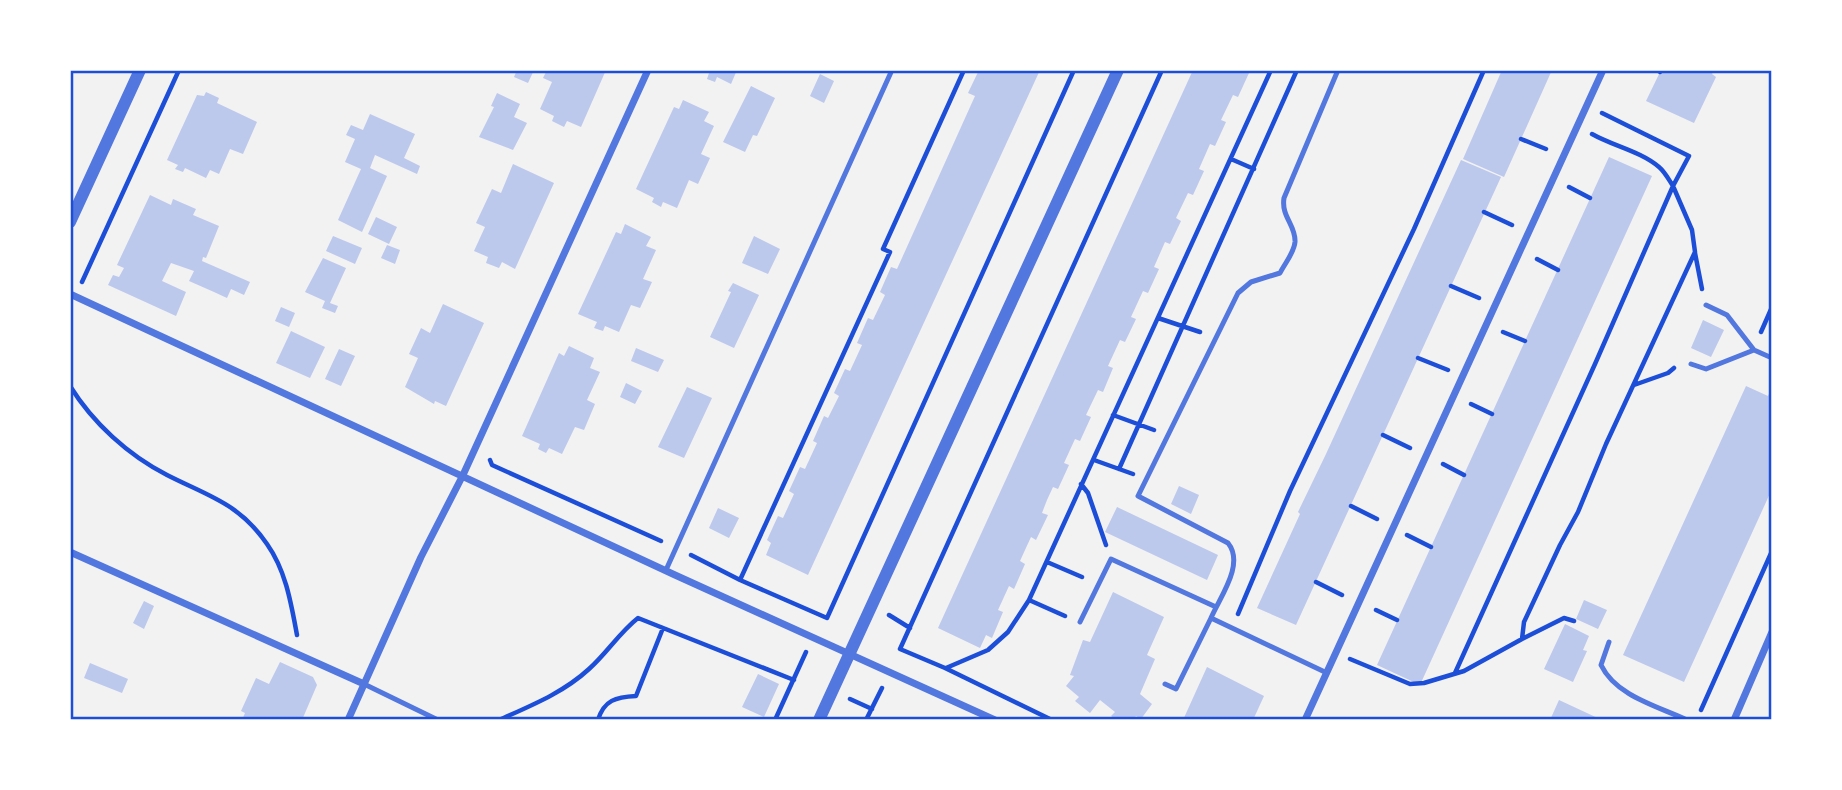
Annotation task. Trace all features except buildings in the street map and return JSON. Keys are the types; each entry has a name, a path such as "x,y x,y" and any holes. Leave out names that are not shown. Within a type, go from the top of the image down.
{"street":[{"path":"70,222 140,70"},
{"path":"348,720 648,70"},
{"path":"819,720 1118,70"},
{"path":"1306,720 1602,70"},
{"path":"72,295 995,720"},
{"path":"70,552 364,684"},
{"path":"1734,720 1772,632"}],"lane":[{"path":"666,570 892,70"},
{"path":"1165,684 1176,689 1232,572 1235,556 1228,543 1138,496 1244,286 1280,273 1293,249 1295,237 1282,207 1284,198 1338,70"},
{"path":"1706,305 1727,315 1754,351 1772,358"},
{"path":"1691,364 1706,369 1754,351"},
{"path":"1080,622 1111,559 1216,607"},
{"path":"1211,618 1327,673"},
{"path":"1609,642 1601,665 1607,678 1618,688 1687,720"},
{"path":"364,684 438,720"}],"path":[{"path":"72,295 83,280 179,70"},
{"path":"740,580 890,253 883,249 964,70"},
{"path":"775,720 807,650 817,639 827,618 1074,70"},
{"path":"1052,720 900,649 1162,70"},
{"path":"945,668 988,650 1008,632 1029,600 1272,70"},
{"path":"1119,469 1297,70"},
{"path":"1231,628 1290,491 1414,229 1484,70"},
{"path":"1455,673 1673,186 1689,156 1598,111"},
{"path":"1589,132 1660,167 1673,186 1692,230 1706,305"},
{"path":"1521,138 1548,150"},
{"path":"1231,159 1254,169"},
{"path":"1565,185 1590,198"},
{"path":"1485,212 1514,226"},
{"path":"1522,639 1524,622 1594,478 1633,385 1695,252"},
{"path":"1532,257 1558,270"},
{"path":"83,280 93,286"},
{"path":"1451,286 1481,299"},
{"path":"1759,337 1772,307"},
{"path":"1158,318 1216,337"},
{"path":"1499,330 1525,341"},
{"path":"1418,358 1449,370"},
{"path":"1633,385 1668,373 1682,361 1691,364"},
{"path":"70,386 116,441 167,475 229,505 267,543 281,568 289,594 298,644 294,652"},
{"path":"1466,402 1492,414"},
{"path":"1112,415 1168,435"},
{"path":"1383,435 1414,449"},
{"path":"495,449 490,461 492,465 827,618"},
{"path":"1094,460 1147,478"},
{"path":"1439,463 1464,475"},
{"path":"1081,484 1111,559"},
{"path":"1351,506 1381,522"},
{"path":"1406,535 1432,547"},
{"path":"1696,719 1772,551"},
{"path":"1047,562 1099,585"},
{"path":"1316,582 1346,597"},
{"path":"839,590 849,595"},
{"path":"1029,600 1080,622"},
{"path":"1373,608 1397,620"},
{"path":"884,612 909,628"},
{"path":"499,720 573,683 638,618 794,680"},
{"path":"1336,653 1410,684 1424,683 1464,671 1564,618 1574,621"},
{"path":"598,720 603,707 612,699 636,696 663,628"},
{"path":"866,720 884,683"},
{"path":"845,708 850,699 872,709"}]}
